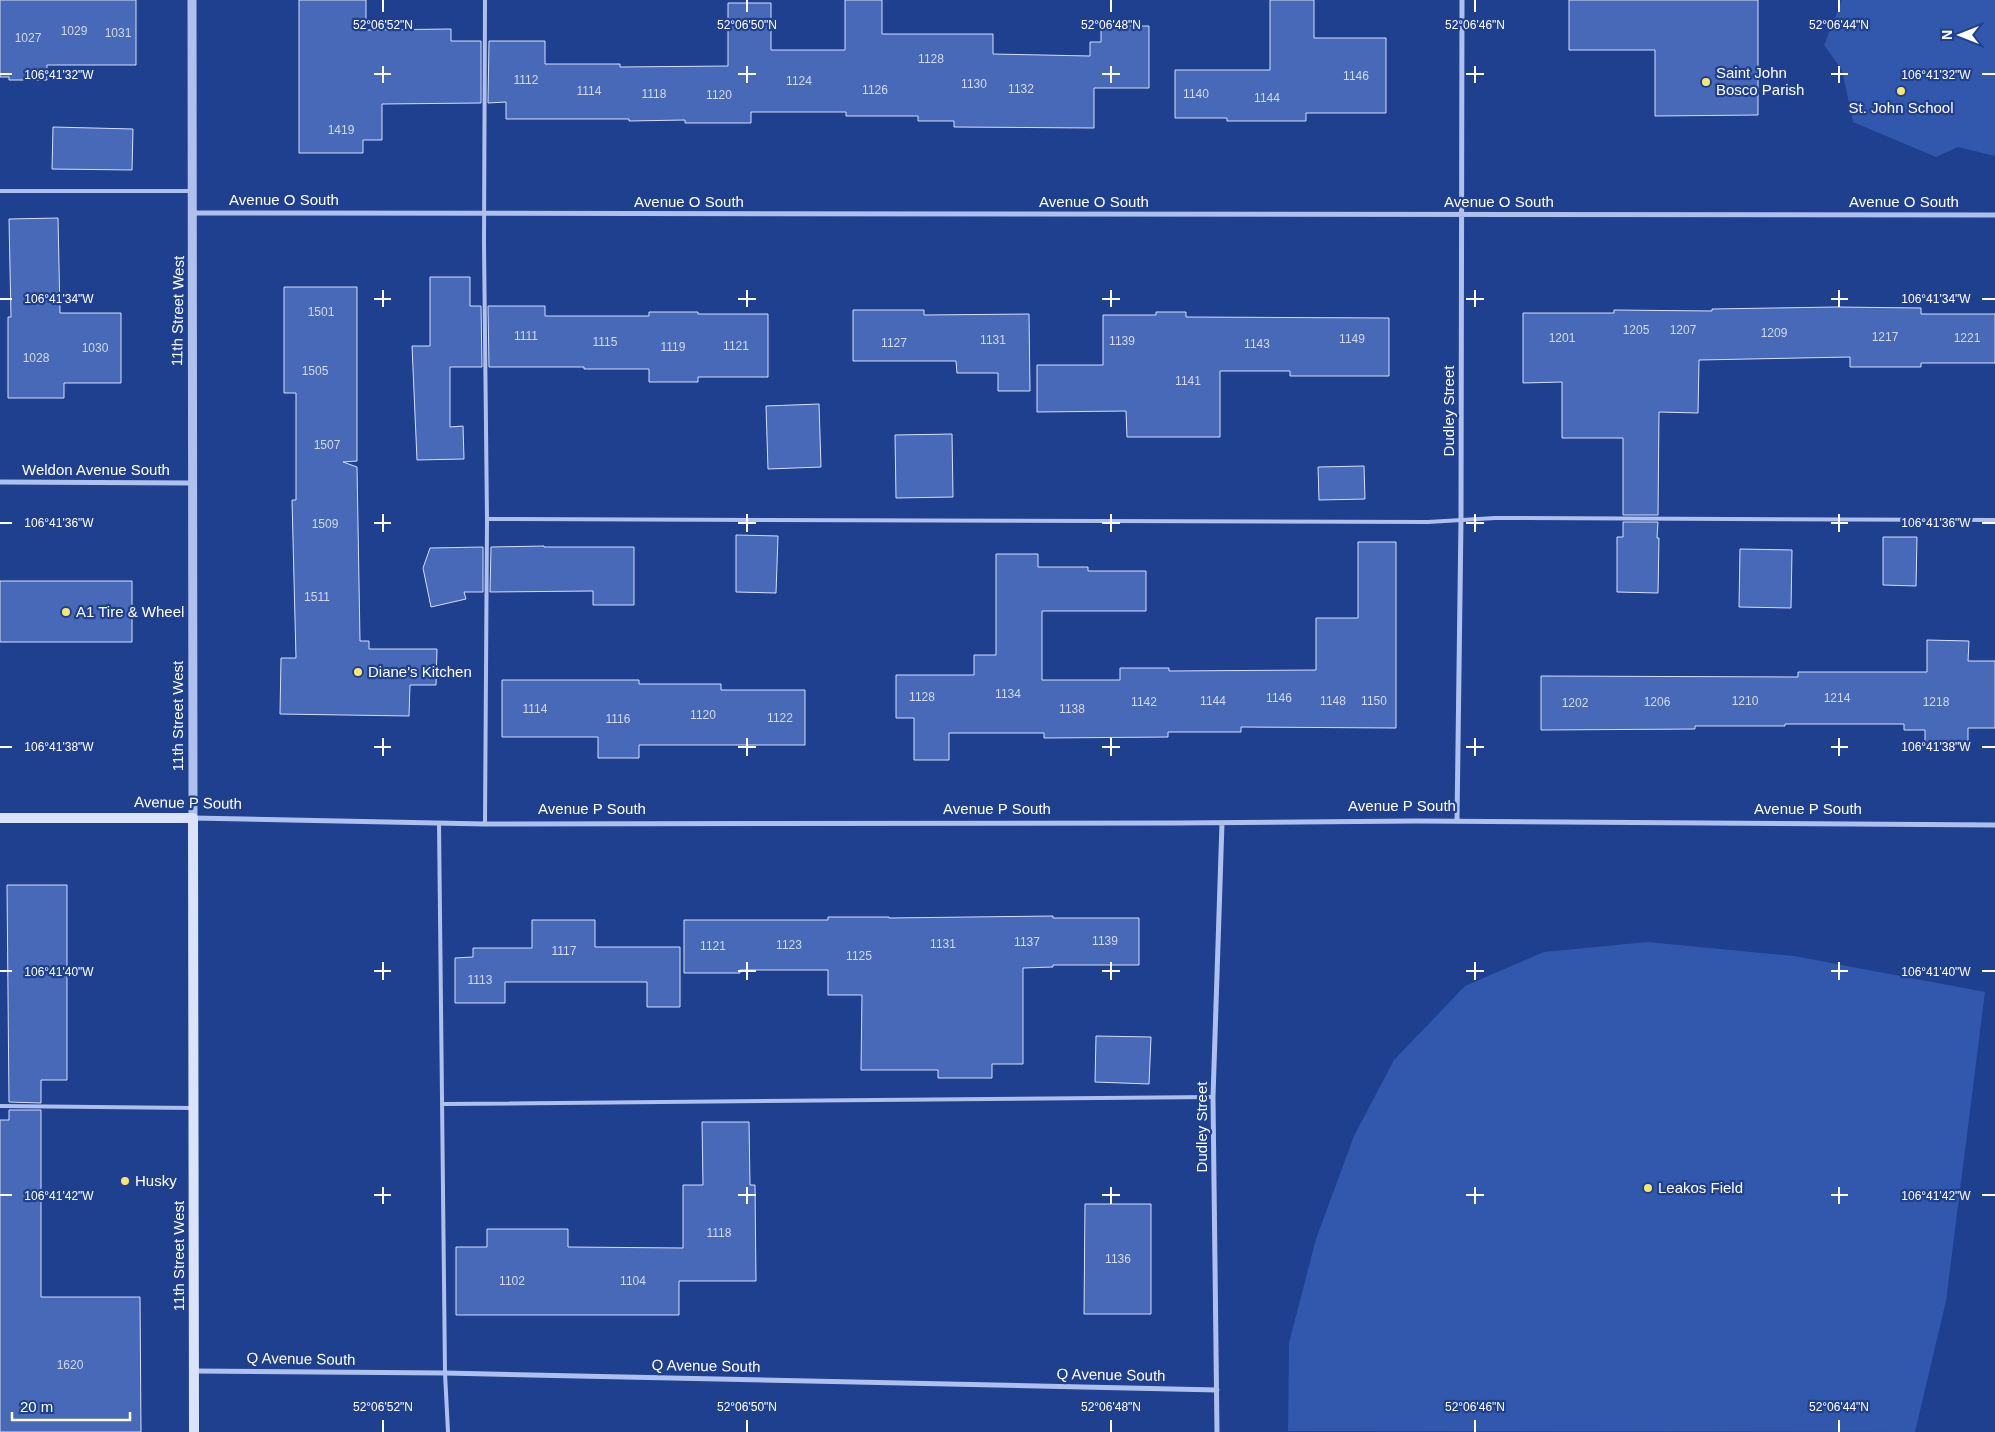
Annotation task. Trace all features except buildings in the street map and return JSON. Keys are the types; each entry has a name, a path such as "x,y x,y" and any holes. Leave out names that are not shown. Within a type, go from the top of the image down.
{"main road":[{"name":"Avenue P South","path":"0,818 193,818"},
{"name":"11th Street West","path":"193,818 195,1108 194,1432"}],"street":[{"name":"11th Street West","path":"192,0 194,191 192,483 193,818"},
{"name":"Dudley Street","path":"1457,821 1461,520 1462,0"},
{"name":"Avenue O South","path":"193,213 1995,215"},
{"name":"Weldon Avenue South","path":"0,482 192,483"},
{"name":"Avenue P South","path":"193,818 485,824 1457,821 1995,825"},
{"name":"Dudley Street","path":"1217,1432 1214,1097 1222,823"},
{"name":"Q Avenue South","path":"194,1371 445,1373 1217,1390"}],"lane":[{"path":"485,0 484,214 487,519 485,824"},
{"path":"0,191 194,191"},
{"path":"487,519 1408,522 1495,518 1995,520"},
{"path":"439,823 445,1373 448,1432"},
{"path":"443,1104 1214,1097"},
{"path":"0,1106 195,1108"}],"shaded area":[{"name":"St. John School","path":"1842,0 1995,0 1995,156 1958,147 1936,157 1853,122 1842,70 1824,45"},
{"name":"Leakos Field","path":"1647,942 1794,956 1985,992 1946,1301 1915,1432 1288,1431 1289,1343 1316,1239 1354,1136 1394,1060 1465,986 1544,952"}],"place":[{"name":"Saint John Bosco Parish","path":"1706,82"},
{"name":"St. John School","path":"1901,91"},
{"name":"A1 Tire & Wheel","path":"66,612"},
{"name":"Diane's Kitchen","path":"358,672"},
{"name":"Husky","path":"125,1181"},
{"name":"Leakos Field","path":"1648,1188"}]}
